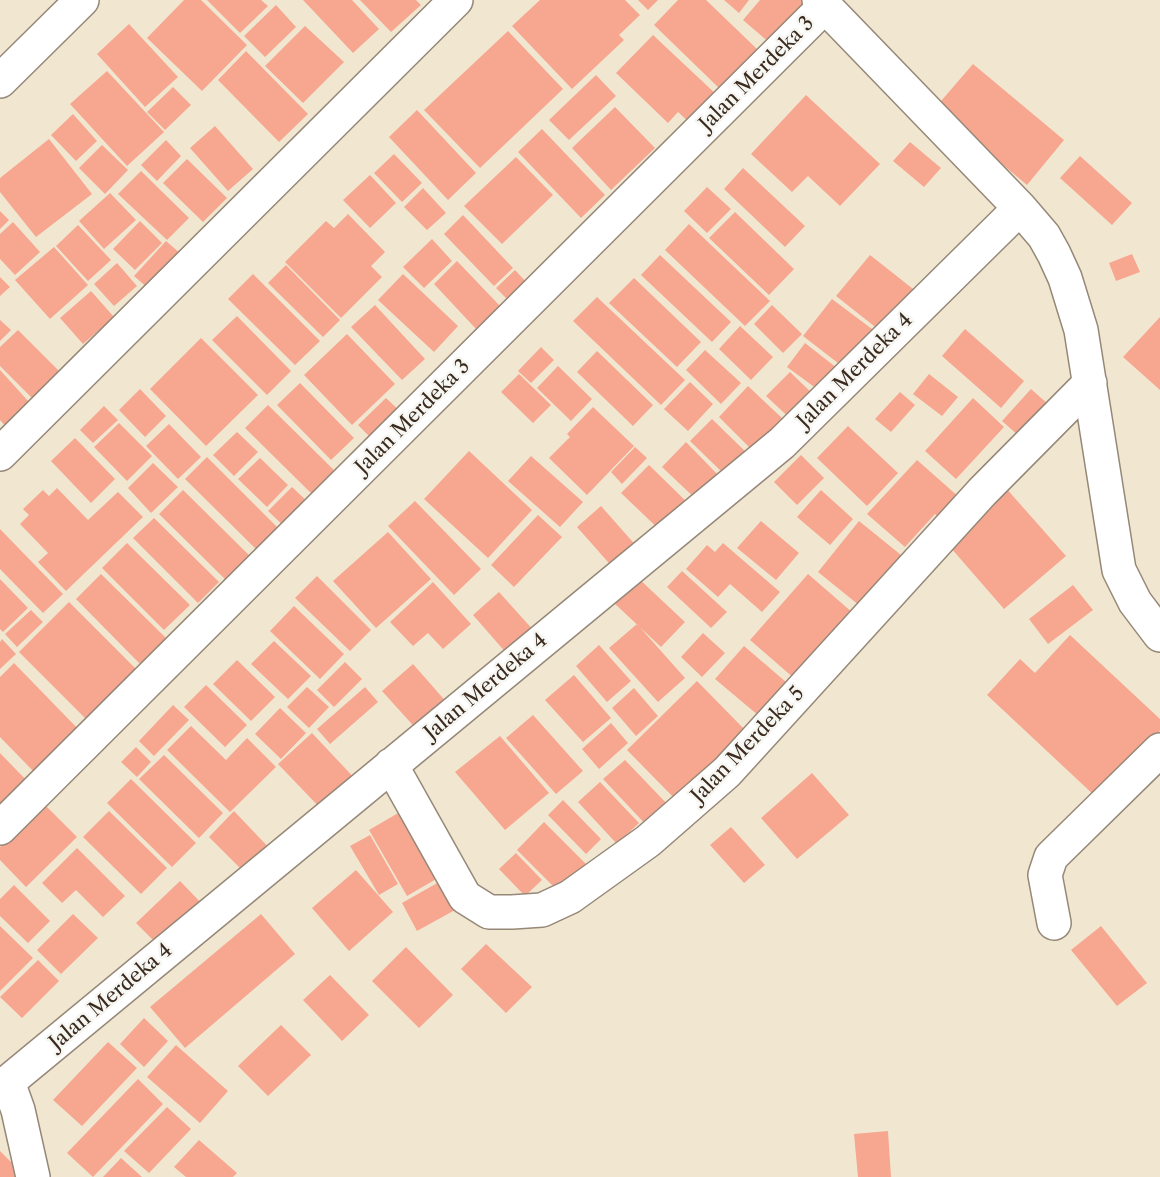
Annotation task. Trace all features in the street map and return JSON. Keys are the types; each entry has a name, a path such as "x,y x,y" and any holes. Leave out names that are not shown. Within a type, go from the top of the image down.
{"street":[{"path":"0,454 456,0"},
{"path":"0,81 74,2"},
{"path":"822,3 1020,208 1044,236 1065,278 1081,330 1119,570 1134,602 1160,635"},
{"name":"Jalan Merdeka 3","path":"0,828 822,3"},
{"name":"Jalan Merdeka 4","path":"35,1176 18,1110 4,1077 391,765 782,442 1020,208"},
{"name":"Jalan Merdeka 5","path":"391,765 465,897 489,912 542,910 570,897 648,841 727,772 982,492 1090,383"},
{"path":"1054,923 1045,875 1051,856 1160,750"}],"building":[{"path":"184,0 201,0 247,45 202,91 147,38"},
{"path":"207,0 261,0 268,6 240,33"},
{"path":"303,0 352,0 379,29 353,53"},
{"path":"360,0 416,0 421,5 391,32"},
{"path":"540,0 625,0 640,15 619,35 624,40 572,89 512,26"},
{"path":"638,0 658,0 648,10"},
{"path":"678,0 706,0 757,49 719,88 654,25"},
{"path":"724,0 749,0 739,13"},
{"path":"760,0 808,0 771,44 743,20"},
{"path":"276,5 296,27 265,57 244,36"},
{"path":"129,24 178,77 145,107 97,54"},
{"path":"305,26 344,62 303,103 265,66"},
{"path":"508,31 563,89 480,168 424,110"},
{"path":"653,35 718,96 691,124 678,112 668,123 616,73"},
{"path":"246,51 308,114 279,142 218,80"},
{"path":"973,64 1064,140 1027,185 935,108"},
{"path":"107,71 164,132 127,166 70,104"},
{"path":"596,75 616,96 569,140 549,120"},
{"path":"173,87 191,105 165,130 147,112"},
{"path":"806,95 880,164 840,206 808,176 792,192 751,154"},
{"path":"615,107 655,148 611,190 572,148"},
{"path":"417,110 476,173 448,200 389,137"},
{"path":"73,114 97,141 76,161 51,135"},
{"path":"215,126 253,169 228,191 190,148"},
{"path":"542,129 605,195 581,218 518,152"},
{"path":"49,139 92,194 36,237 0,192 0,178"},
{"path":"166,140 181,156 157,181 141,165"},
{"path":"910,142 941,168 924,187 893,161"},
{"path":"102,145 128,170 105,194 79,168"},
{"path":"394,154 422,183 402,202 374,173"},
{"path":"1080,156 1132,203 1112,225 1060,178"},
{"path":"516,157 553,195 502,244 464,206"},
{"path":"187,159 227,198 203,222 163,183"},
{"path":"743,168 805,226 785,247 724,189"},
{"path":"141,171 189,218 167,240 118,194"},
{"path":"370,175 396,203 370,228 343,200"},
{"path":"707,187 731,209 707,233 684,211"},
{"path":"423,188 446,213 427,230 404,207"},
{"path":"110,193 136,220 104,249 79,221"},
{"path":"0,211 9,220 0,229"},
{"path":"735,212 794,269 769,295 709,238"},
{"path":"348,214 385,252 371,266 382,277 341,318 285,262 326,221 334,228"},
{"path":"463,215 513,268 494,286 444,234"},
{"path":"140,221 162,243 135,270 113,249"},
{"path":"13,222 40,252 15,275 0,259 0,234"},
{"path":"689,224 770,301 745,326 665,250"},
{"path":"78,225 111,260 88,281 56,246"},
{"path":"432,239 452,261 424,288 403,267"},
{"path":"166,241 189,261 157,296 134,276"},
{"path":"54,247 88,285 50,319 15,280"},
{"path":"1132,254 1140,272 1116,281 1109,263"},
{"path":"660,255 731,322 712,342 641,275"},
{"path":"870,255 922,296 888,337 836,296"},
{"path":"457,261 501,307 477,330 434,284"},
{"path":"117,263 137,286 114,306 94,284"},
{"path":"286,265 340,320 323,337 268,283"},
{"path":"515,270 528,284 510,302 496,288"},
{"path":"253,274 320,341 295,365 228,299"},
{"path":"403,274 458,326 434,352 378,300"},
{"path":"0,277 10,287 0,296"},
{"path":"634,278 701,342 677,367 609,303"},
{"path":"91,291 114,317 83,344 60,318"},
{"path":"597,297 685,380 661,405 573,321"},
{"path":"832,299 876,332 847,370 803,336"},
{"path":"375,305 425,359 402,380 351,327"},
{"path":"772,305 802,334 783,353 754,324"},
{"path":"237,316 291,371 267,395 212,340"},
{"path":"1160,317 1160,390 1123,357"},
{"path":"0,320 11,330 0,341"},
{"path":"740,326 773,357 751,380 719,349"},
{"path":"965,329 1024,381 1001,408 942,356"},
{"path":"18,330 70,382 43,409 0,366 0,347"},
{"path":"347,334 395,384 352,425 304,375"},
{"path":"201,338 258,395 206,446 150,389"},
{"path":"805,343 842,372 824,394 787,367"},
{"path":"541,347 554,360 531,383 518,371"},
{"path":"705,350 741,383 721,404 686,370"},
{"path":"597,351 653,405 633,426 577,372"},
{"path":"558,366 592,399 571,421 537,388"},
{"path":"0,370 39,413 13,435 0,420"},
{"path":"790,372 818,399 795,423 766,396"},
{"path":"519,374 551,405 533,423 501,392"},
{"path":"929,374 958,397 942,416 913,394"},
{"path":"690,382 713,404 688,431 664,409"},
{"path":"300,383 354,438 331,460 277,405"},
{"path":"748,386 783,419 752,450 719,417"},
{"path":"140,389 166,416 145,437 119,410"},
{"path":"1031,389 1057,412 1028,444 1002,421"},
{"path":"900,392 915,405 891,432 875,419"},
{"path":"386,398 404,415 375,442 358,425"},
{"path":"973,398 1004,427 956,479 925,451"},
{"path":"268,405 342,478 319,501 245,428"},
{"path":"104,406 118,420 93,443 80,430"},
{"path":"593,407 634,446 587,495 549,458 570,437 567,434"},
{"path":"712,419 748,454 726,476 690,441"},
{"path":"119,423 152,456 127,481 94,447"},
{"path":"169,424 201,457 178,479 146,446"},
{"path":"848,426 898,473 867,506 817,458"},
{"path":"237,432 258,452 234,476 213,455"},
{"path":"75,438 115,479 91,503 51,461"},
{"path":"686,442 722,479 699,502 662,467"},
{"path":"635,447 647,458 622,484 611,472"},
{"path":"469,451 532,510 488,558 424,499"},
{"path":"801,455 824,478 797,505 774,482"},
{"path":"531,456 583,502 560,527 508,481"},
{"path":"207,457 281,531 259,552 185,479"},
{"path":"260,458 288,485 267,507 238,479"},
{"path":"917,460 968,505 948,526 935,514 905,547 867,514"},
{"path":"153,463 178,487 151,513 128,488"},
{"path":"649,465 693,508 666,536 621,493"},
{"path":"292,487 313,507 289,531 268,511"},
{"path":"1005,487 1066,556 1004,609 944,540"},
{"path":"57,488 88,520 118,492 143,517 66,591 38,562 48,553 20,524 29,515 23,509 43,490 49,496"},
{"path":"183,490 253,559 229,583 159,514"},
{"path":"821,490 853,519 830,545 797,517"},
{"path":"415,501 481,569 454,595 388,526"},
{"path":"601,506 639,549 615,570 577,527"},
{"path":"538,515 562,537 514,587 491,565"},
{"path":"154,518 219,582 198,603 133,538"},
{"path":"761,521 799,553 776,580 737,548"},
{"path":"859,521 906,559 865,610 818,572"},
{"path":"0,529 63,594 43,613 0,569"},
{"path":"388,532 431,579 376,628 333,581"},
{"path":"127,543 190,605 164,630 102,568"},
{"path":"723,543 780,592 762,612 730,584 718,597 686,569 707,545 715,552"},
{"path":"682,571 727,612 711,628 667,587"},
{"path":"101,574 168,640 142,666 76,599"},
{"path":"808,574 853,613 795,679 750,640"},
{"path":"317,576 371,630 350,651 295,598"},
{"path":"637,577 685,622 661,647 613,602"},
{"path":"0,579 28,608 3,632 0,629"},
{"path":"433,582 471,624 443,649 428,633 413,646 390,622"},
{"path":"1073,585 1093,610 1048,644 1029,619"},
{"path":"499,592 535,632 508,655 473,615"},
{"path":"69,602 143,676 93,726 19,652"},
{"path":"294,606 344,654 320,679 270,631"},
{"path":"31,610 43,622 17,647 5,634"},
{"path":"637,624 685,678 658,702 609,648"},
{"path":"703,633 725,653 702,677 681,657"},
{"path":"1070,635 1160,719 1160,731 1096,797 987,695 1020,659 1035,673"},
{"path":"2,639 16,654 0,669 0,642"},
{"path":"274,641 311,676 288,699 251,664"},
{"path":"599,645 631,681 607,702 576,666"},
{"path":"744,646 793,688 765,721 715,679"},
{"path":"237,660 275,697 251,721 213,684"},
{"path":"345,662 362,679 334,707 317,690"},
{"path":"14,663 82,733 37,775 0,737 0,677"},
{"path":"413,664 449,705 419,732 382,691"},
{"path":"574,675 611,718 583,742 545,700"},
{"path":"697,681 748,733 677,801 627,750"},
{"path":"206,685 247,725 225,747 184,707"},
{"path":"307,687 329,707 309,728 287,707"},
{"path":"365,687 378,702 330,744 317,729"},
{"path":"634,688 658,716 636,736 612,708"},
{"path":"173,705 189,720 154,756 139,741"},
{"path":"280,708 306,733 281,759 255,734"},
{"path":"533,715 583,771 556,794 506,738"},
{"path":"611,723 628,743 599,769 582,749"},
{"path":"191,726 226,760 247,738 276,767 230,812 167,750"},
{"path":"312,733 359,783 326,814 278,764"},
{"path":"500,736 549,793 505,830 455,772"},
{"path":"136,747 151,762 137,777 121,762"},
{"path":"0,753 29,783 0,811"},
{"path":"164,755 223,813 199,838 139,779"},
{"path":"625,760 671,808 649,828 603,779"},
{"path":"812,773 849,815 797,859 761,818"},
{"path":"131,779 196,843 172,867 107,803"},
{"path":"600,782 639,823 617,844 578,802"},
{"path":"563,800 601,839 586,854 548,815"},
{"path":"44,804 77,837 26,887 0,860 0,847"},
{"path":"412,805 450,871 407,896 369,830"},
{"path":"109,811 167,868 141,894 83,837"},
{"path":"234,811 273,852 248,876 209,837"},
{"path":"544,822 588,866 560,893 517,850"},
{"path":"731,827 765,865 744,883 710,845"},
{"path":"370,835 398,884 379,895 350,846"},
{"path":"77,848 125,896 103,917 76,890 62,903 42,883"},
{"path":"516,853 542,880 525,896 499,869"},
{"path":"356,870 393,912 349,951 312,908"},
{"path":"180,881 206,908 163,950 136,923"},
{"path":"439,882 455,910 417,931 402,903"},
{"path":"14,885 50,921 28,943 0,916 0,899"},
{"path":"73,914 98,938 61,974 37,950"},
{"path":"261,914 295,954 185,1048 150,1007"},
{"path":"0,926 33,958 0,991"},
{"path":"1101,926 1147,983 1117,1006 1071,950"},
{"path":"486,944 532,987 506,1013 461,969"},
{"path":"406,947 453,995 419,1028 372,981"},
{"path":"38,960 59,981 22,1018 0,997"},
{"path":"330,975 369,1015 342,1041 303,1000"},
{"path":"144,1018 168,1041 144,1067 120,1044"},
{"path":"281,1025 311,1055 268,1096 238,1066"},
{"path":"108,1042 137,1068 82,1126 53,1100"},
{"path":"176,1045 228,1091 200,1123 147,1077"},
{"path":"138,1079 163,1104 93,1177 67,1153"},
{"path":"167,1107 191,1129 149,1173 124,1151"},
{"path":"888,1131 891,1177 858,1177 854,1134"},
{"path":"199,1140 237,1173 233,1177 186,1177 174,1167"},
{"path":"0,1151 23,1174 20,1177 0,1177"},
{"path":"121,1158 142,1177 103,1177"}]}
